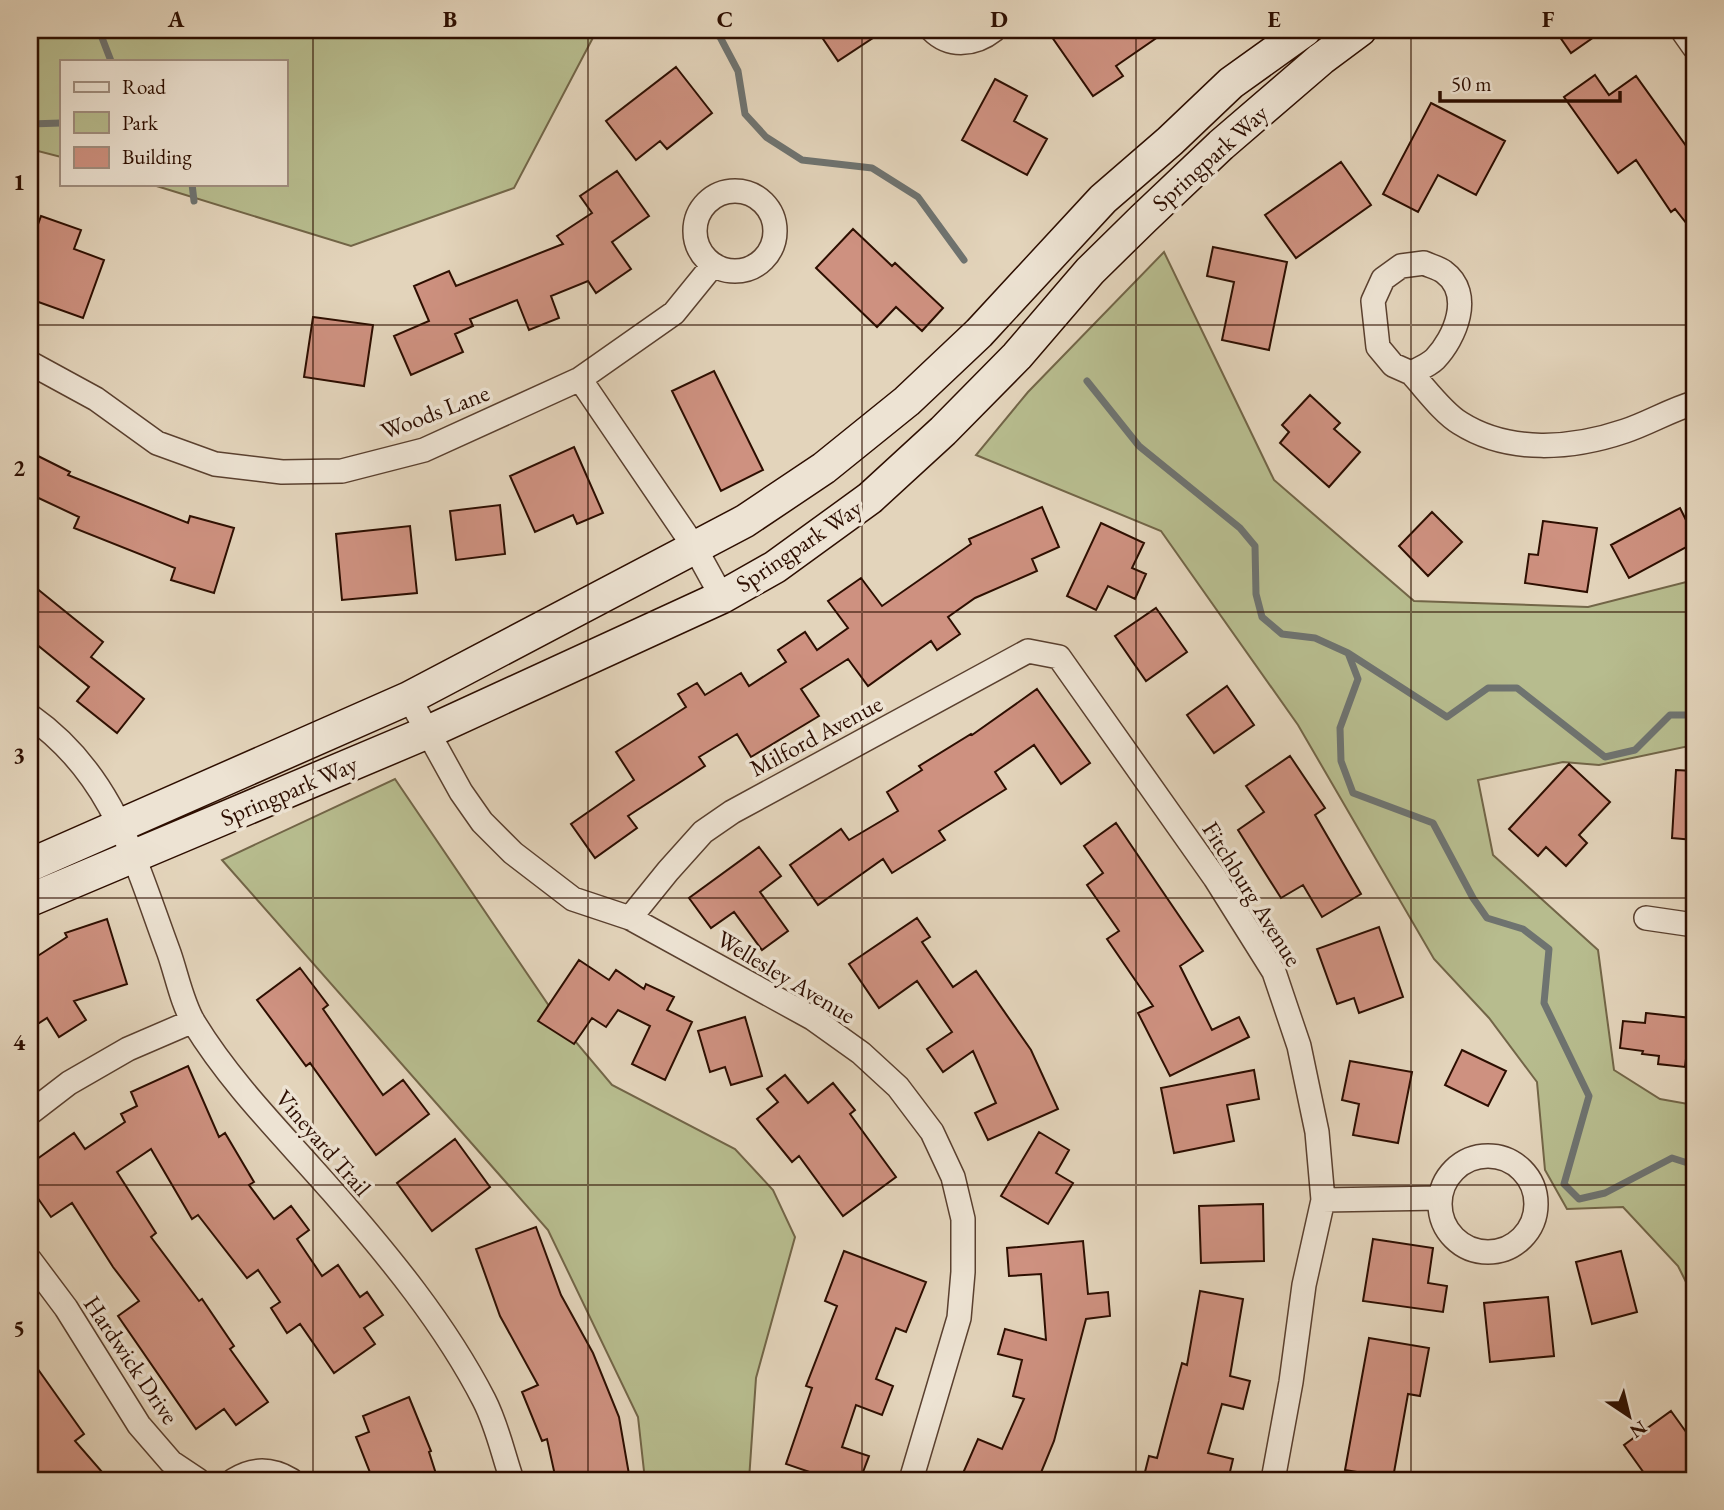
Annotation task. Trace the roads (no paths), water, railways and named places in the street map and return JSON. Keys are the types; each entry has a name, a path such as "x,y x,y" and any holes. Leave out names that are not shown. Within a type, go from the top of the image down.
{"street":[{"path":"932,30 939,37 957,43 976,41 994,30"},
{"name":"Springpark Way","path":"30,865 409,698 745,521 824,468 907,401 979,333 1103,199 1231,83 1305,30"},
{"name":"Springpark Way","path":"30,900 428,732 722,597 775,567 870,498 1017,356 1090,271 1153,209 1221,145 1321,59 1360,30"},
{"path":"1682,30 1694,47"},
{"path":"1411,373 1434,360 1460,315 1459,292 1446,273 1424,263 1401,266 1383,279 1373,301 1378,347 1393,365 1411,373 1457,422 1489,438 1521,446 1572,444 1624,432 1694,403"},
{"name":"Woods Lane","path":"30,363 96,399 158,443 215,464 282,472 342,471 424,450 580,379 674,313 713,265"},
{"path":"580,379 695,548 722,597"},
{"name":"Milford Avenue","path":"630,918 703,832 732,812 1028,651 1059,657"},
{"name":"Fitchburg Avenue","path":"1059,657 1215,878 1274,972 1299,1046 1317,1132 1323,1200 1304,1285 1291,1382 1273,1480"},
{"name":"Wellesley Avenue","path":"409,698 461,792 475,812 513,853 573,900 630,918 812,1018 861,1053 898,1087 932,1132 953,1177 963,1219 963,1272 959,1318 911,1480"},
{"name":"Vineyard Trail","path":"30,716 75,754 93,776 121,826 193,1021 235,1082 333,1192 397,1269 439,1326 485,1402 512,1480"},
{"path":"1646,918 1694,925"},
{"path":"30,1113 69,1083 128,1049 193,1021"},
{"path":"1494,1156 1513,1162 1527,1174 1536,1191 1537,1210 1531,1228 1518,1243 1501,1251 1482,1253 1464,1247 1450,1234 1441,1217 1440,1198 1446,1180 1458,1166 1475,1157 1494,1156"},
{"path":"1323,1200 1440,1198"},
{"name":"Hardwick Drive","path":"30,1260 66,1308 139,1425 172,1462 198,1480"},
{"path":"234,1480 256,1470 278,1472 290,1480"}],"waterway":[{"path":"99,30 111,60"},
{"path":"708,30 720,37 738,71 745,114 766,137 802,160 872,168 918,197 964,260"},
{"path":"30,124 60,123"},
{"path":"192,186 194,201"},
{"path":"1087,381 1139,446 1240,528 1255,546 1256,594 1262,617 1282,634 1315,638 1348,653 1358,679 1340,728 1341,761 1353,793 1433,823 1473,898 1487,918 1523,929 1549,949 1544,1003 1589,1096 1564,1184 1579,1199 1605,1193 1672,1158 1694,1165"},
{"path":"1348,653 1447,717 1488,688 1517,688 1605,757 1635,750 1670,715 1687,715 1694,721"}]}
